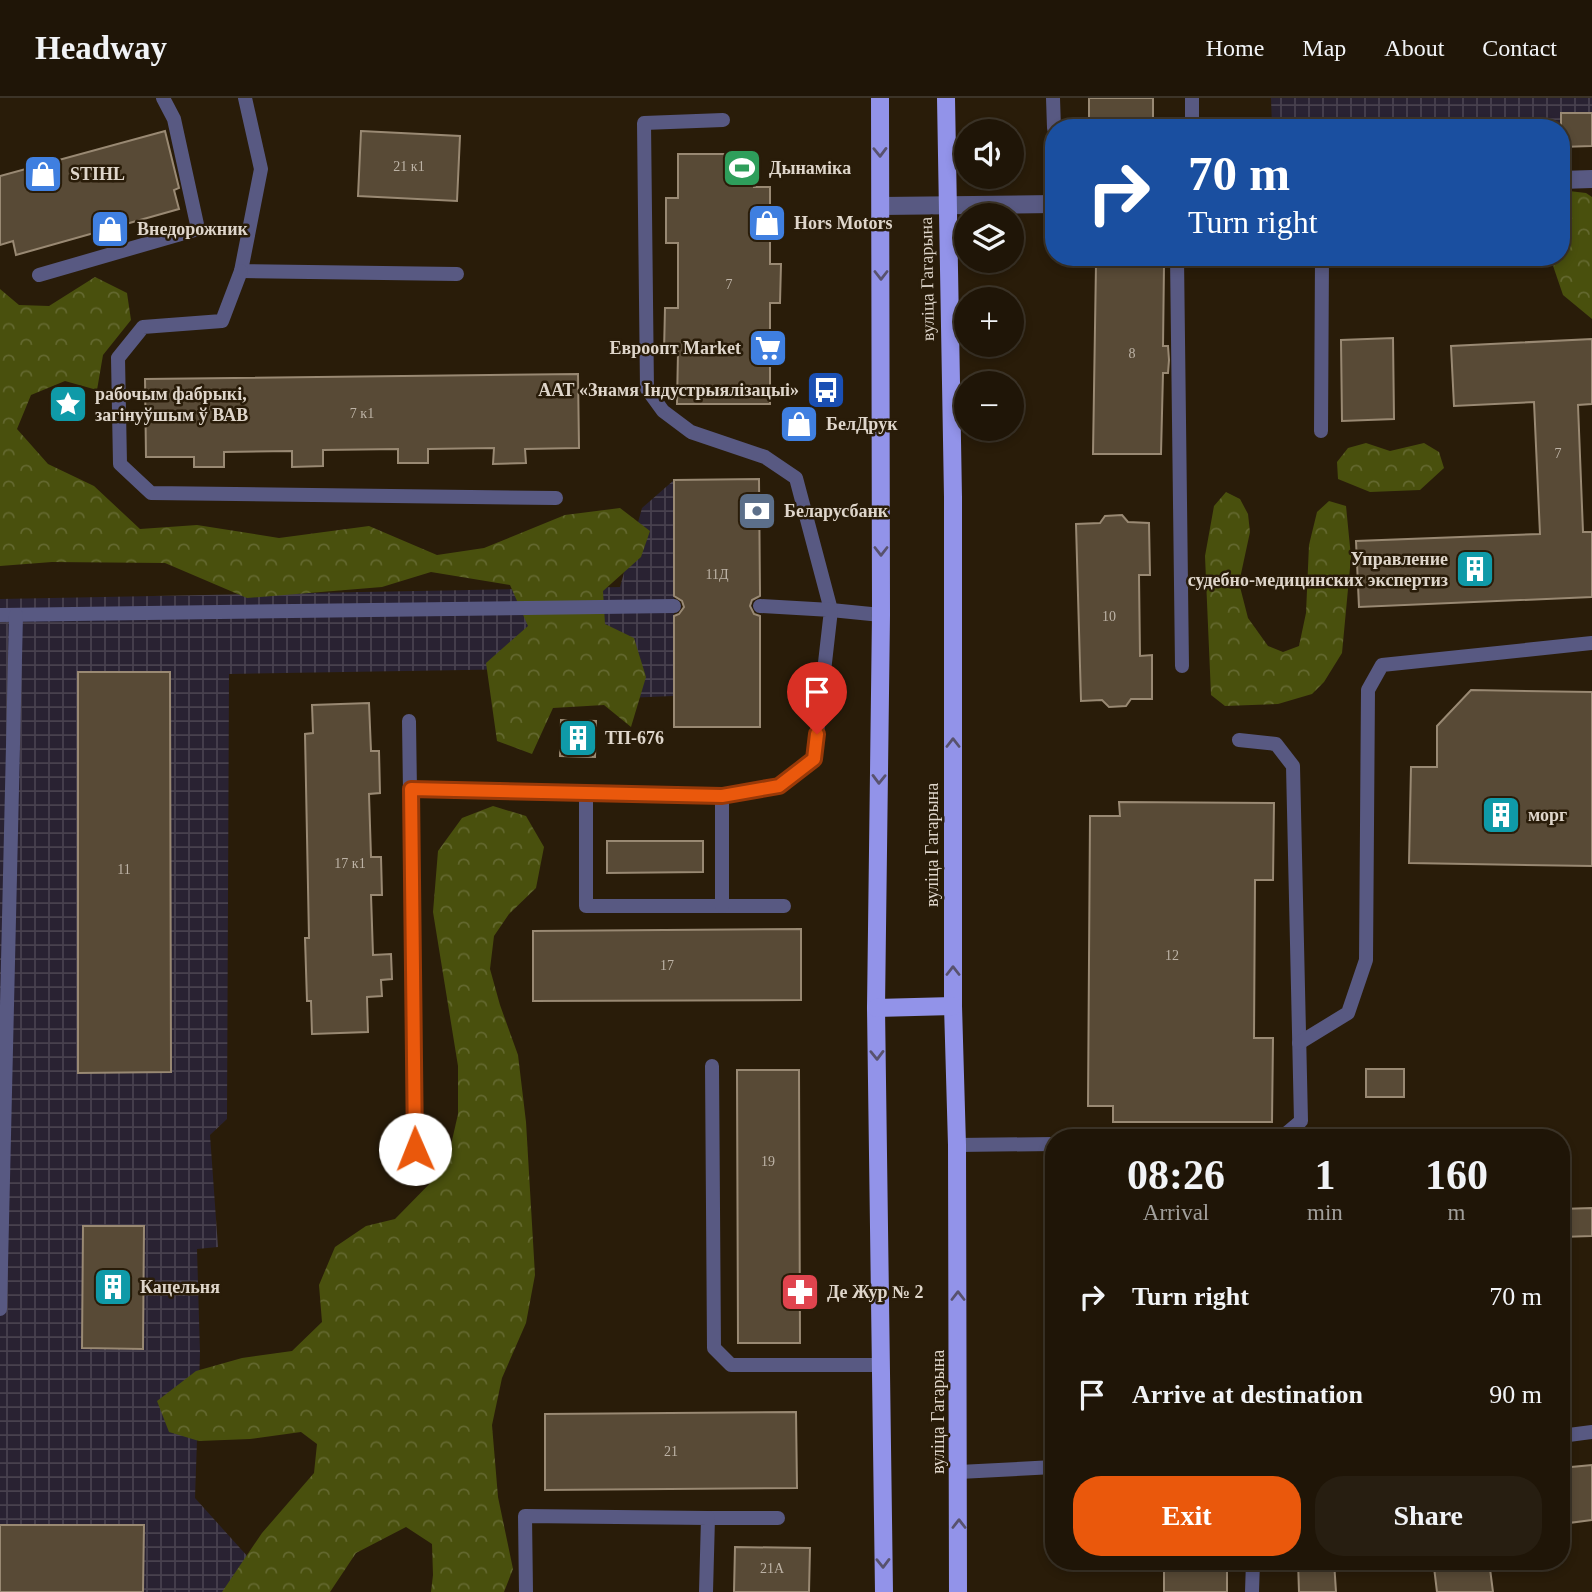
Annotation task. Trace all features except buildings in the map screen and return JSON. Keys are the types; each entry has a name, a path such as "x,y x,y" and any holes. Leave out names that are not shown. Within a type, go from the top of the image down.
{"main road":[{"path":"880,98 881,615 876,1008 884,1592"},
{"name":"вуліца Гагарына","path":"946,98 953,497 953,1006 957,1145 958,1592"},
{"path":"876,1008 953,1006"}],"street":[{"path":"1570,180 1592,179"},
{"path":"881,206 1045,204"}],"lane":[{"path":"39,275 198,229 174,119 163,98"},
{"path":"245,98 261,169 241,271 222,321 144,327 117,358 120,464 151,493 556,498"},
{"path":"1053,98 1054,119"},
{"path":"1192,98 1192,119"},
{"path":"411,789 722,796 779,786 814,759 831,610 796,478 765,457 691,432 663,411 647,388 644,123 723,120"},
{"path":"1177,266 1182,666"},
{"path":"1321,431 1322,266"},
{"path":"241,271 457,274"},
{"path":"0,615 674,606"},
{"path":"760,606 881,615"},
{"path":"0,1309 16,615"},
{"path":"1299,1043 1348,1013 1366,960 1368,690 1382,665 1592,643"},
{"path":"409,721 415,1149"},
{"path":"1239,740 1276,744 1293,766 1301,1121 1292,1129"},
{"path":"586,793 586,906 783,906"},
{"path":"722,796 722,906"},
{"path":"712,1066 714,1348 731,1365 882,1365"},
{"path":"957,1145 1045,1144"},
{"path":"1570,1435 1592,1432"},
{"path":"959,1472 1045,1467"},
{"path":"526,1592 525,1517 778,1518"},
{"path":"706,1592 708,1518"},
{"path":"1252,1592 1253,1570"}],"shaded area":[{"path":"1271,98 1592,98 1592,146 1570,133 1570,119 1272,119"},
{"path":"674,480 674,696 526,702 520,669 229,674 227,1119 210,1135 218,1247 197,1249 200,1353 195,1498 266,1577 265,1592 0,1592 0,599 620,587 642,508"}],"green space":[{"path":"1570,191 1586,193 1592,197 1592,319 1563,295 1553,266 1570,266"},
{"path":"95,277 127,293 131,320 103,355 97,390 65,381 31,395 17,429 48,464 94,486 140,529 197,525 279,538 369,526 437,555 484,548 565,515 620,508 650,531 641,557 603,591 605,624 634,638 646,677 631,727 604,705 553,708 532,754 497,741 486,663 528,626 510,585 431,572 382,587 247,598 165,563 52,562 0,566 0,289 19,305 49,306"},
{"path":"1366,443 1390,451 1424,443 1439,452 1444,468 1420,490 1370,492 1338,479 1337,462 1348,448"},
{"path":"1226,492 1240,499 1248,514 1250,532 1239,583 1248,618 1268,646 1283,652 1299,646 1306,613 1309,545 1317,512 1329,501 1346,506 1351,557 1342,653 1324,682 1312,694 1278,704 1225,706 1211,695 1205,556 1214,506"},
{"path":"493,806 526,816 544,847 536,888 509,914 494,936 490,969 518,1055 526,1122 535,1275 526,1323 502,1378 492,1425 498,1497 513,1569 504,1592 431,1592 432,1544 406,1527 356,1553 330,1592 222,1592 262,1533 314,1473 317,1444 301,1432 250,1439 199,1441 169,1432 157,1401 196,1371 242,1358 292,1351 322,1322 319,1285 335,1247 366,1226 395,1219 446,1167 458,1114 458,1066 433,912 438,851 462,818"}],"place":[{"name":"Дынаміка","path":"742,168"},
{"name":"STIHL","path":"43,174"},
{"name":"Hors Motors","path":"767,223"},
{"name":"Внедорожник","path":"110,229"},
{"name":"Евроопт Market","path":"768,348"},
{"name":"ААТ «Знамя Індустрыялізацыі»","path":"826,390"},
{"name":"рабочым фабрыкі, загінуўшым ў ВАВ","path":"68,404"},
{"name":"БелДрук","path":"799,424"},
{"name":"Беларусбанк","path":"757,511"},
{"name":"Управление судебно-медицинских экспертиз","path":"1475,569"},
{"name":"ТП-676","path":"578,738"},
{"name":"морг","path":"1501,815"},
{"name":"Кацельня","path":"113,1287"},
{"name":"Де Жур № 2","path":"800,1292"}],"route":[{"path":"415,1149 411,789 722,796 779,786 814,759 817,734"}]}
